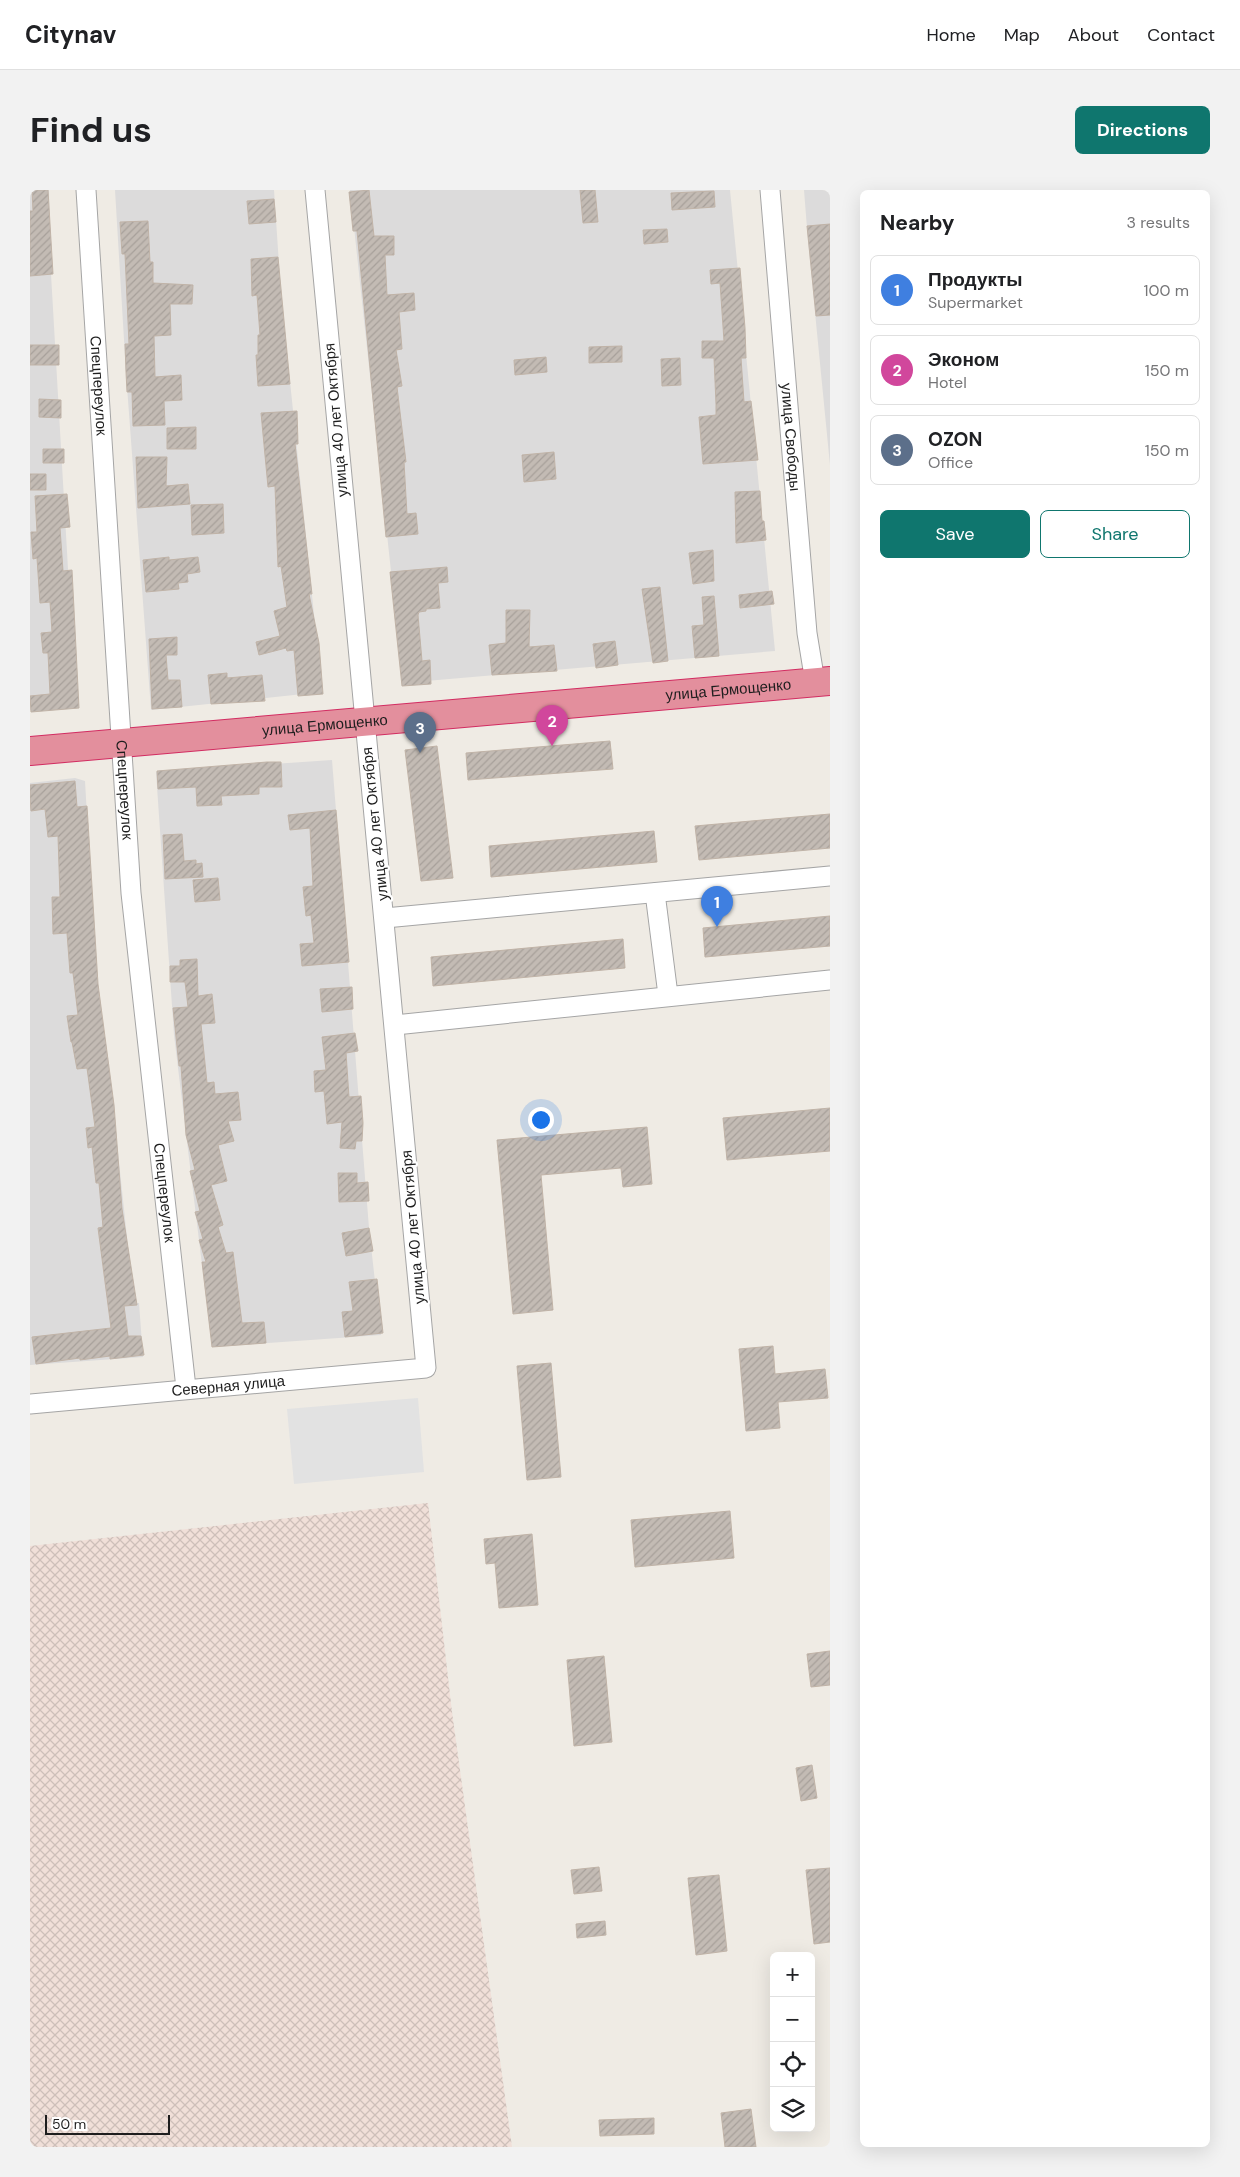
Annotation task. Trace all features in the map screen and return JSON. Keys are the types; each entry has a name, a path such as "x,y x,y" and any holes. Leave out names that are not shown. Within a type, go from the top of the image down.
{"highway":[{"name":"улица Ермощенко","path":"30,751 822,682"}],"street":[{"name":"Спецпереулок","path":"86,190 123,743 131,893 186,1388"},
{"name":"улица 40 лет Октября","path":"315,190 426,1368"},
{"name":"улица Свободы","path":"770,190 807,633 822,682"},
{"path":"385,918 830,876"},
{"path":"656,893 668,996"},
{"path":"395,1025 830,980"},
{"name":"Северная улица","path":"30,1404 186,1388 426,1368"}],"shaded area":[{"path":"30,190 49,190 51,274 74,673 79,706 30,710"},
{"path":"115,190 274,190 281,294 322,692 151,710 126,373"},
{"path":"350,190 730,190 775,651 403,683"},
{"path":"804,190 830,190 830,465 808,241"},
{"path":"332,760 369,1228 381,1335 212,1347 174,1035 156,772"},
{"path":"75,778 85,781 95,953 104,1065 111,1087 134,1303 139,1303 143,1357 30,1365 30,783"},
{"path":"418,1398 424,1472 294,1484 287,1409"},
{"path":"428,1503 452,1712 512,2147 30,2147 30,1546"}],"building":[{"path":"32,190 48,190 53,274 30,276 30,211 33,211"},
{"path":"369,190 374,236 394,236 394,255 385,255 387,295 414,293 415,310 399,312 402,349 396,350 402,386 397,387 406,462 404,462 407,514 416,513 418,534 386,537 357,231 353,231 349,192"},
{"path":"580,190 595,190 598,222 583,223"},
{"path":"714,191 715,207 672,210 671,193"},
{"path":"274,199 276,222 249,224 247,201"},
{"path":"148,221 150,262 153,262 153,283 193,285 192,304 170,304 171,335 154,336 155,377 181,375 182,400 164,401 165,425 133,426 132,392 127,392 125,344 129,344 125,254 122,254 120,222"},
{"path":"830,224 830,315 816,316 807,226"},
{"path":"667,229 668,242 644,244 643,230"},
{"path":"278,257 290,384 258,386 256,355 258,355 258,335 260,335 257,295 252,296 251,259"},
{"path":"740,268 746,358 741,358 744,402 751,401 758,460 703,464 699,417 716,415 716,404 714,358 702,358 702,341 724,341 720,283 711,284 710,270"},
{"path":"30,345 59,345 59,365 30,365"},
{"path":"622,346 622,362 589,363 589,347"},
{"path":"546,357 547,372 515,375 514,360"},
{"path":"680,358 681,385 662,386 661,359"},
{"path":"39,399 61,400 61,418 39,417"},
{"path":"297,411 298,444 295,444 312,594 309,594 319,643 323,694 298,696 294,650 287,651 286,648 259,655 256,642 280,636 274,611 287,607 281,566 278,567 275,486 268,487 261,413"},
{"path":"196,427 196,449 167,449 167,428"},
{"path":"43,449 64,449 64,463 43,463"},
{"path":"554,452 556,479 524,482 522,455"},
{"path":"136,457 167,457 166,486 188,484 190,504 138,508"},
{"path":"30,474 46,474 46,490 30,490"},
{"path":"760,491 762,521 764,521 766,540 736,543 735,492"},
{"path":"67,494 70,527 60,528 63,571 72,570 79,708 31,712 30,696 50,694 48,653 43,653 41,633 52,632 50,602 40,603 37,558 33,559 31,532 37,532 35,496"},
{"path":"223,504 224,533 192,535 191,505"},
{"path":"713,550 714,581 693,584 689,553"},
{"path":"169,557 169,560 198,557 200,572 187,574 188,582 178,583 179,589 146,592 143,560"},
{"path":"447,567 448,582 438,583 440,608 426,609 426,611 419,612 418,615 422,661 430,660 431,684 402,686 390,572"},
{"path":"660,587 668,661 653,663 642,589"},
{"path":"772,591 774,604 740,608 739,595"},
{"path":"714,596 719,656 695,658 692,626 704,625 702,597"},
{"path":"506,610 530,610 529,647 554,645 557,671 492,675 489,645 506,643"},
{"path":"177,637 177,655 166,655 168,680 180,680 182,707 152,709 149,639"},
{"path":"615,641 618,665 596,668 593,644"},
{"path":"227,673 227,678 262,675 265,701 211,704 208,675"},
{"path":"610,741 613,769 468,780 466,753"},
{"path":"437,746 453,878 421,881 405,750"},
{"path":"281,762 282,787 259,787 259,794 221,796 222,805 197,806 196,787 158,789 157,771"},
{"path":"75,781 77,807 87,806 98,984 114,1105 122,1209 137,1305 124,1306 128,1336 141,1336 144,1355 110,1359 110,1356 80,1360 80,1358 36,1364 32,1337 111,1328 98,1228 103,1227 99,1183 96,1183 92,1147 88,1148 86,1128 95,1127 87,1068 77,1069 67,1016 78,1015 73,973 70,973 67,933 53,934 52,897 60,897 58,836 48,837 45,809 31,811 30,798 30,785"},
{"path":"336,810 349,962 302,966 300,944 314,943 311,915 306,916 303,887 313,886 310,828 290,830 288,815"},
{"path":"830,814 830,848 699,860 695,826"},
{"path":"654,831 657,862 491,877 489,846"},
{"path":"182,834 184,861 196,860 196,864 202,863 203,877 165,879 163,835"},
{"path":"218,878 220,900 195,902 193,880"},
{"path":"830,916 830,946 705,957 703,928"},
{"path":"623,939 625,968 433,986 431,957"},
{"path":"197,959 198,996 212,994 215,1023 201,1024 207,1083 214,1082 215,1094 238,1092 241,1120 228,1121 234,1141 218,1145 227,1181 211,1185 223,1225 218,1227 226,1253 233,1252 242,1323 264,1322 266,1343 212,1347 202,1262 206,1262 199,1240 203,1239 195,1212 200,1211 190,1171 195,1170 186,1135 181,1066 179,1066 173,1008 188,1007 185,982 170,982 170,966 180,966 180,960"},
{"path":"352,987 353,1009 322,1012 320,989"},
{"path":"355,1033 358,1051 346,1053 349,1097 361,1096 362,1141 356,1141 355,1149 340,1148 342,1122 327,1124 324,1091 315,1092 314,1071 326,1070 322,1037"},
{"path":"830,1108 830,1151 727,1160 723,1118"},
{"path":"647,1127 652,1184 623,1187 621,1168 541,1175 553,1310 513,1314 497,1140"},
{"path":"338,1173 357,1173 357,1183 368,1182 369,1201 339,1202"},
{"path":"369,1228 373,1251 346,1256 342,1233"},
{"path":"377,1279 383,1333 345,1337 342,1312 353,1311 349,1282"},
{"path":"773,1346 775,1374 825,1369 828,1398 778,1402 780,1428 746,1431 739,1349"},
{"path":"551,1363 561,1477 527,1480 517,1366"},
{"path":"730,1511 734,1558 635,1567 631,1520"},
{"path":"532,1534 538,1605 499,1608 495,1563 486,1564 484,1539"},
{"path":"830,1651 830,1685 811,1687 807,1654"},
{"path":"604,1656 612,1742 574,1746 567,1660"},
{"path":"812,1765 817,1798 801,1801 796,1768"},
{"path":"599,1867 602,1891 574,1894 571,1870"},
{"path":"830,1868 830,1942 814,1944 806,1870"},
{"path":"719,1875 727,1951 696,1955 688,1878"},
{"path":"605,1921 606,1935 577,1938 576,1924"},
{"path":"751,2109 756,2147 725,2147 721,2113"},
{"path":"654,2118 654,2134 600,2136 599,2120"}],"place":[{"name":"Эконом","path":"552,746"},
{"name":"OZON","path":"420,753"},
{"name":"Продукты","path":"717,927"}]}
